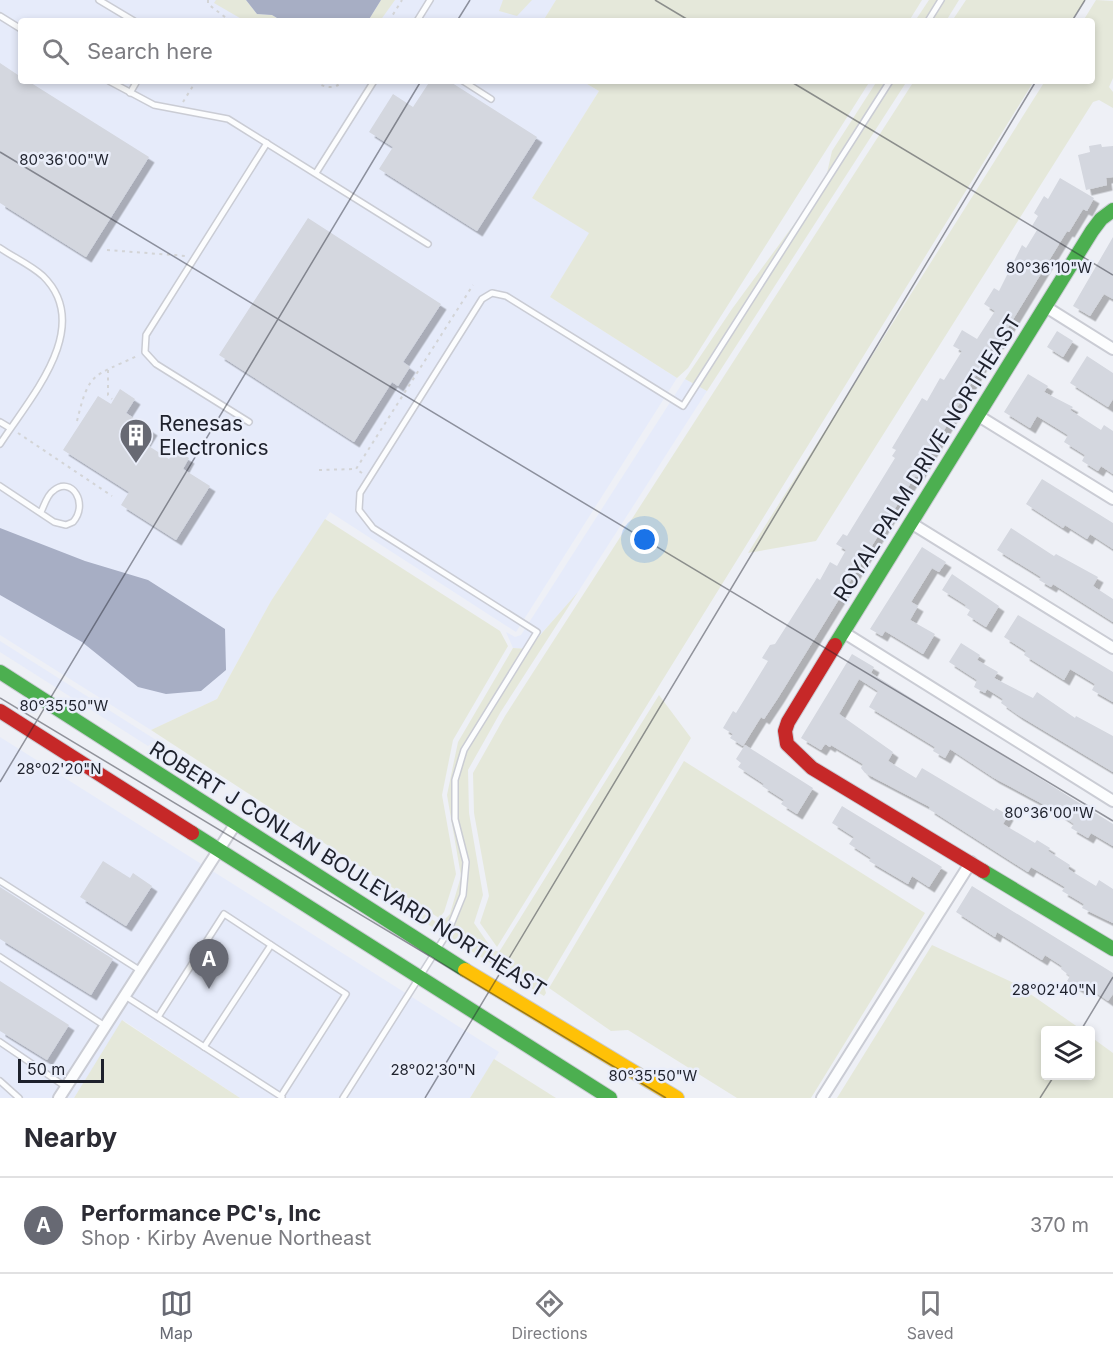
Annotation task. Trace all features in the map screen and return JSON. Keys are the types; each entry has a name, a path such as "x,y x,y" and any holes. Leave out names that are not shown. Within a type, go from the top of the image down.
{"main road":[{"name":"ROYAL PALM DRIVE NORTHEAST","path":"971,862 812,768 785,744 783,734 793,712 1092,231 1113,210"},
{"name":"ROBERT J CONLAN BOULEVARD NORTHEAST","path":"0,672 434,952 677,1098"},
{"path":"0,711 417,978 610,1098"},
{"path":"971,862 1113,949"}],"street":[{"path":"1046,307 1113,349"},
{"path":"977,415 1113,499"},
{"path":"911,523 1113,648"},
{"path":"843,632 1113,801"},
{"path":"59,1098 236,823"},
{"path":"822,1098 971,862"}],"lane":[{"path":"99,0 129,18"},
{"path":"419,18 430,0"},
{"path":"930,18 941,0"},
{"path":"0,16 18,27"},
{"path":"114,84 154,105 228,119 428,244"},
{"path":"130,93 135,84"},
{"path":"316,173 372,84"},
{"path":"468,84 490,99"},
{"path":"343,1098 448,932 463,895 466,862 455,819 455,780 464,750 537,633 367,523 359,510 358,499 369,477 482,299 492,293 506,296 683,406 888,84"},
{"path":"249,422 156,364 145,352 146,335 267,143"},
{"path":"0,248 42,275 54,291 61,308 62,324 58,351 50,368 0,444"},
{"path":"0,422 10,428"},
{"path":"0,486 41,512 61,524 73,522 80,513 80,498 68,488 61,487 52,491 41,512"},
{"path":"0,881 141,971"},
{"path":"125,996 283,1097 346,994 224,914 158,1017"},
{"path":"204,1047 271,945"},
{"path":"0,957 105,1026"},
{"path":"0,1042 66,1087"},
{"path":"0,1081 19,1098"}],"path":[{"path":"208,0 208,4 226,18"},
{"path":"390,18 402,0"},
{"path":"179,110 194,84"},
{"path":"319,84 331,87 338,84"},
{"path":"107,250 195,257"},
{"path":"356,469 472,285"},
{"path":"77,421 85,388 92,378 145,352"},
{"path":"108,370 108,394 112,399"},
{"path":"10,428 112,496"},
{"path":"319,470 356,469 369,477"}],"shaded area":[{"path":"0,0 556,0 545,18 18,18 18,84 587,84 599,91 532,198 590,233 550,297 677,378 516,632 330,512 271,601 217,699 151,730 0,635"},
{"path":"216,0 246,0 257,14 272,15 277,18 240,18 214,3"},
{"path":"381,0 395,0 382,18 370,18"},
{"path":"503,0 532,0 517,16 499,11"},
{"path":"556,0 922,0 911,18 545,18"},
{"path":"929,0 959,0 948,18 917,18"},
{"path":"966,0 1085,0 1073,18 954,18"},
{"path":"1096,0 1113,1 1113,78 1109,87 1113,92 1113,108 1099,100 1093,102 816,541 748,553 1043,84 1095,84 1095,18 1085,18"},
{"path":"587,84 868,84 688,368 677,378 550,297 589,233 532,198 599,91"},
{"path":"875,84 905,84 707,391 685,379 732,309 825,182 832,151"},
{"path":"912,84 1032,84 497,947 480,923 489,896 474,813 473,773 505,716"},
{"path":"685,379 707,391 578,592 528,649 513,648 506,632 515,637 521,635"},
{"path":"325,519 500,631 508,646 453,740 442,795 456,874 444,912 439,918 151,730 217,699 271,601"},
{"path":"578,592 500,713 468,770 469,813 483,895 474,923 492,949 499,952 501,949 659,695 691,738 544,986 546,993 544,996 421,920 424,914 436,922 443,921 450,914 461,876 447,795 458,742 513,648 528,649"},
{"path":"0,641 156,740 148,746 0,652"},
{"path":"0,737 499,1052 470,1098 240,1098 123,1020 74,1098 0,1098"},
{"path":"684,761 925,913 811,1098 737,1098 628,1030 611,1031 549,988"},
{"path":"932,945 1016,984 1076,1026 1041,1026 1041,1080 1095,1080 1095,1040 1113,1053 1113,1098 837,1098"},
{"path":"122,1020 126,1023 240,1098 74,1098"},
{"path":"494,1059 556,1098 470,1098"}],"water":[{"path":"246,0 381,0 370,18 277,18 272,15 257,14"},
{"path":"0,528 85,561 148,580 225,629 226,670 201,691 166,694 138,687 82,642 0,595"}],"building":[{"path":"0,63 18,75 18,84 33,84 149,157 86,257 0,203"},
{"path":"428,84 454,84 537,137 477,231 379,169 393,147 369,132 393,94 413,107"},
{"path":"1101,144 1102,147 1113,146 1113,177 1106,178 1107,185 1086,190 1078,155 1090,152 1089,146"},
{"path":"1060,178 1094,198 1087,211 1083,209 1069,232 1067,231 998,344 995,342 917,477 915,476 778,698 764,719 761,717 743,746 730,738 733,734 723,728 733,711 736,713 768,661 762,658 770,645 775,644 817,578 820,580 830,562 837,566 846,550 836,544 843,534 847,536 895,458 892,456 896,450 892,448 922,398 927,401 940,378 944,380 962,351 953,346 962,330 977,339 995,311 984,304 994,288 999,291 1022,245 1026,248 1037,230 1032,226 1038,216 1034,213 1044,196 1048,199"},
{"path":"308,218 441,304 403,362 410,367 398,386 392,382 354,442 219,355"},
{"path":"1113,237 1113,299 1104,294 1090,316 1073,306"},
{"path":"1057,331 1073,341 1063,357 1047,347"},
{"path":"1087,356 1113,373 1113,399 1108,407 1070,383"},
{"path":"1028,374 1048,386 1044,392 1073,407 1070,410 1101,430 1104,425 1113,431 1113,474 1101,466 1098,471 1082,461 1085,455 1064,442 1068,435 1037,416 1030,428 1004,412"},
{"name":"Renesas Electronics","path":"120,389 135,399 126,413 152,430 144,443 169,459 175,450 189,458 183,469 210,486 176,540 121,505 129,492 63,450 98,396 111,404"},
{"path":"1042,479 1113,523 1113,549 1090,534 1087,539 1065,525 1063,528 1026,504"},
{"path":"1011,528 1054,556 1056,554 1098,577 1093,586 1113,599 1113,622 1053,584 1051,587 1039,580 1041,577 997,550"},
{"path":"922,547 946,562 939,572 932,568 911,602 918,606 910,620 935,634 923,654 885,631 882,636 870,629"},
{"path":"952,574 999,606 986,627 967,615 970,610 965,607 966,605 942,590"},
{"path":"1018,615 1113,672 1113,702 1092,690 1095,684 1070,669 1064,680 1024,655 1026,651 1004,637"},
{"path":"961,643 980,655 977,660 998,672 994,678 1033,698 1037,692 1075,718 1076,716 1113,736 1113,772 1018,715 1001,703 1003,699 987,689 985,693 974,687 977,680 949,662"},
{"path":"852,654 874,667 871,673 1113,824 1113,846 1091,833 1088,838 1071,828 1074,824 1052,809 994,778 950,749 945,758 933,751 935,747 869,707 878,691 859,679 839,714 893,752 888,761 916,778 922,768 994,811 996,808 1008,815 1003,824 1035,843 1037,840 1050,848 1048,851 1070,865 1068,869 1096,886 1099,880 1113,889 1113,923 1082,908 1084,904 1062,891 1065,887 1031,867 1028,872 929,809 930,807 865,773 861,768 863,764 831,745 830,747 825,744 821,750 801,738"},
{"path":"745,745 813,788 797,814 781,804 784,800 762,786 764,784 738,767 741,763 736,759"},
{"path":"842,806 942,867 929,887 912,876 908,884 869,861 871,858 849,844 854,837 832,823"},
{"path":"103,861 130,878 133,873 152,886 126,926 80,897"},
{"path":"972,886 1113,973 1113,994 1108,1001 1086,986 1083,991 1067,981 1070,976 1061,969 1062,966 1045,955 1042,960 997,932 995,937 956,912"},
{"path":"0,887 113,959 91,995 0,939"},
{"path":"0,981 69,1025 47,1060 0,1031"}],"traffic: fast":[{"path":"835,645 1092,231 1101,219 1113,210"},
{"path":"0,672 465,970"},
{"path":"192,833 610,1098"},
{"path":"983,871 1113,949"}],"traffic: slow":[{"path":"465,970 677,1098"}],"traffic: jam":[{"path":"835,645 788,722 785,731 787,744 812,768 983,871"},
{"path":"0,711 192,833"}],"place":[{"name":"Renesas Electronics","path":"136,464"},
{"name":"Performance PC's, Inc","path":"209,989"}]}
